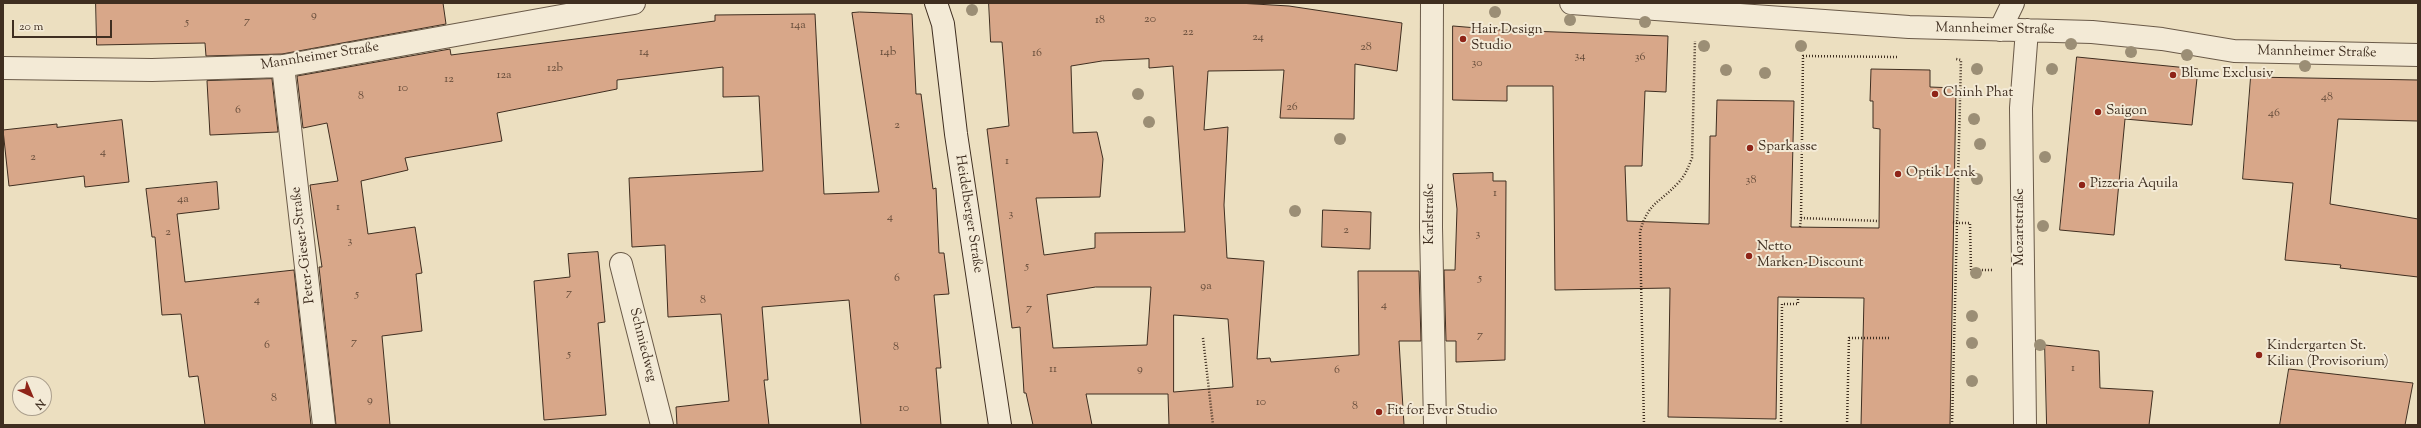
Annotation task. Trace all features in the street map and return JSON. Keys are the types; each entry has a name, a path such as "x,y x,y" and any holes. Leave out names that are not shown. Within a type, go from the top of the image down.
{"street":[{"name":"Mannheimer Straße","path":"3,68 152,70 283,66 634,3"},
{"name":"Heidelberger Straße","path":"936,3 943,24 956,134 1000,425"},
{"name":"Karlstraße","path":"1432,3 1431,227 1434,425"},
{"name":"Mannheimer Straße","path":"1571,3 1878,26 2092,32 2154,38 2234,51 2418,55"},
{"path":"2000,30 2012,3"},
{"name":"Mozartstraße","path":"2025,425 2021,270 2021,108 2027,30"},
{"name":"Peter-Gieser-Straße","path":"283,66 324,425"},
{"name":"Schmiedweg","path":"621,264 662,425"}],"path":[{"path":"1644,425 1640,232 1643,218 1651,206 1678,184 1686,172 1692,158 1696,13"},
{"path":"1800,227 1803,56 1901,57"},
{"path":"1952,425 1955,223 1961,60 1953,59"},
{"path":"1800,218 1879,221"},
{"path":"1955,223 1970,223 1971,270 2021,270"},
{"path":"1781,425 1782,304 1798,304 1798,298"},
{"path":"1203,338 1213,425"},
{"path":"1847,425 1849,338 1890,338"}],"building":[{"path":"96,3 443,3 446,24 282,54 206,56 205,43 97,45"},
{"path":"989,3 1238,3 1289,6 1402,23 1397,71 1355,64 1354,119 1280,118 1284,70 1208,71 1204,130 1228,127 1224,205 1227,258 1264,261 1257,359 1270,358 1271,362 1359,355 1358,271 1419,271 1421,341 1399,341 1404,425 1169,425 1168,394 1086,394 1092,425 1033,425 1026,393 1024,393 1020,327 1012,328 987,129 1009,126 1002,42 991,42","holes":["1149,59 1149,68 1173,66 1185,232 1095,233 1095,248 1044,255 1036,198 1100,197 1103,159 1097,132 1073,133 1071,66 1102,61","1096,287 1151,287 1147,345 1053,348 1047,295","1174,315 1228,319 1233,387 1174,392"]},
{"path":"852,13 912,14 916,94 921,94 933,189 936,188 939,253 944,253 949,294 934,295 941,368 936,368 941,425 861,425 849,300 762,307 768,380 764,380 769,425 677,425 676,407 729,401 721,314 668,317 665,245 632,247 629,178 763,171 759,96 723,97 723,67 617,80 617,89 497,113 502,141 405,158 408,170 361,181 368,234 415,227 422,273 416,274 422,331 382,336 390,425 336,425 319,267 322,267 310,185 338,181 327,123 303,128 297,76 450,49 451,55 715,21 715,15 815,14 824,194 879,192"},
{"path":"1453,26 1501,30 1668,36 1666,92 1645,91 1642,166 1625,166 1627,221 1709,224 1710,136 1716,136 1717,100 1794,101 1791,227 1879,228 1880,129 1873,128 1873,101 1870,101 1871,69 1930,70 1930,87 1956,88 1950,425 1861,425 1864,298 1778,297 1776,419 1668,417 1670,288 1555,290 1553,86 1507,86 1507,101 1453,100"},
{"path":"2077,57 2198,69 2192,125 2125,119 2114,235 2060,230"},
{"path":"2251,77 2418,80 2418,121 2338,119 2330,204 2418,219 2418,277 2340,268 2341,265 2285,260 2293,183 2243,179"},
{"path":"272,79 278,132 210,135 207,81"},
{"path":"122,120 129,182 85,187 84,176 9,186 3,130 57,124 57,127"},
{"path":"1493,173 1493,181 1506,181 1505,360 1456,362 1456,341 1446,341 1444,270 1455,270 1457,209 1453,174"},
{"path":"217,182 219,209 177,214 185,282 294,270 311,425 205,425 198,376 189,377 181,314 162,315 155,237 152,237 146,189"},
{"path":"1323,210 1371,212 1370,249 1322,247"},
{"path":"598,252 605,322 598,323 606,415 544,420 534,281 570,277 568,254"},
{"path":"2045,345 2099,351 2100,388 2153,391 2149,425 2047,425"},
{"path":"2289,369 2413,383 2405,425 2280,425"}],"place":[{"name":"Hair Design Studio","path":"1463,39"},
{"name":"Blume Exclusiv","path":"2173,75"},
{"name":"Chinh Phat","path":"1935,94"},
{"name":"Saigon","path":"2098,112"},
{"name":"Sparkasse","path":"1750,148"},
{"name":"Optik Lenk","path":"1898,174"},
{"name":"Pizzeria Aquila","path":"2082,185"},
{"name":"Netto Marken-Discount","path":"1749,256"},
{"name":"Kindergarten St. Kilian (Provisorium)","path":"2259,355"},
{"name":"Fit for Ever Studio","path":"1379,412"}]}
